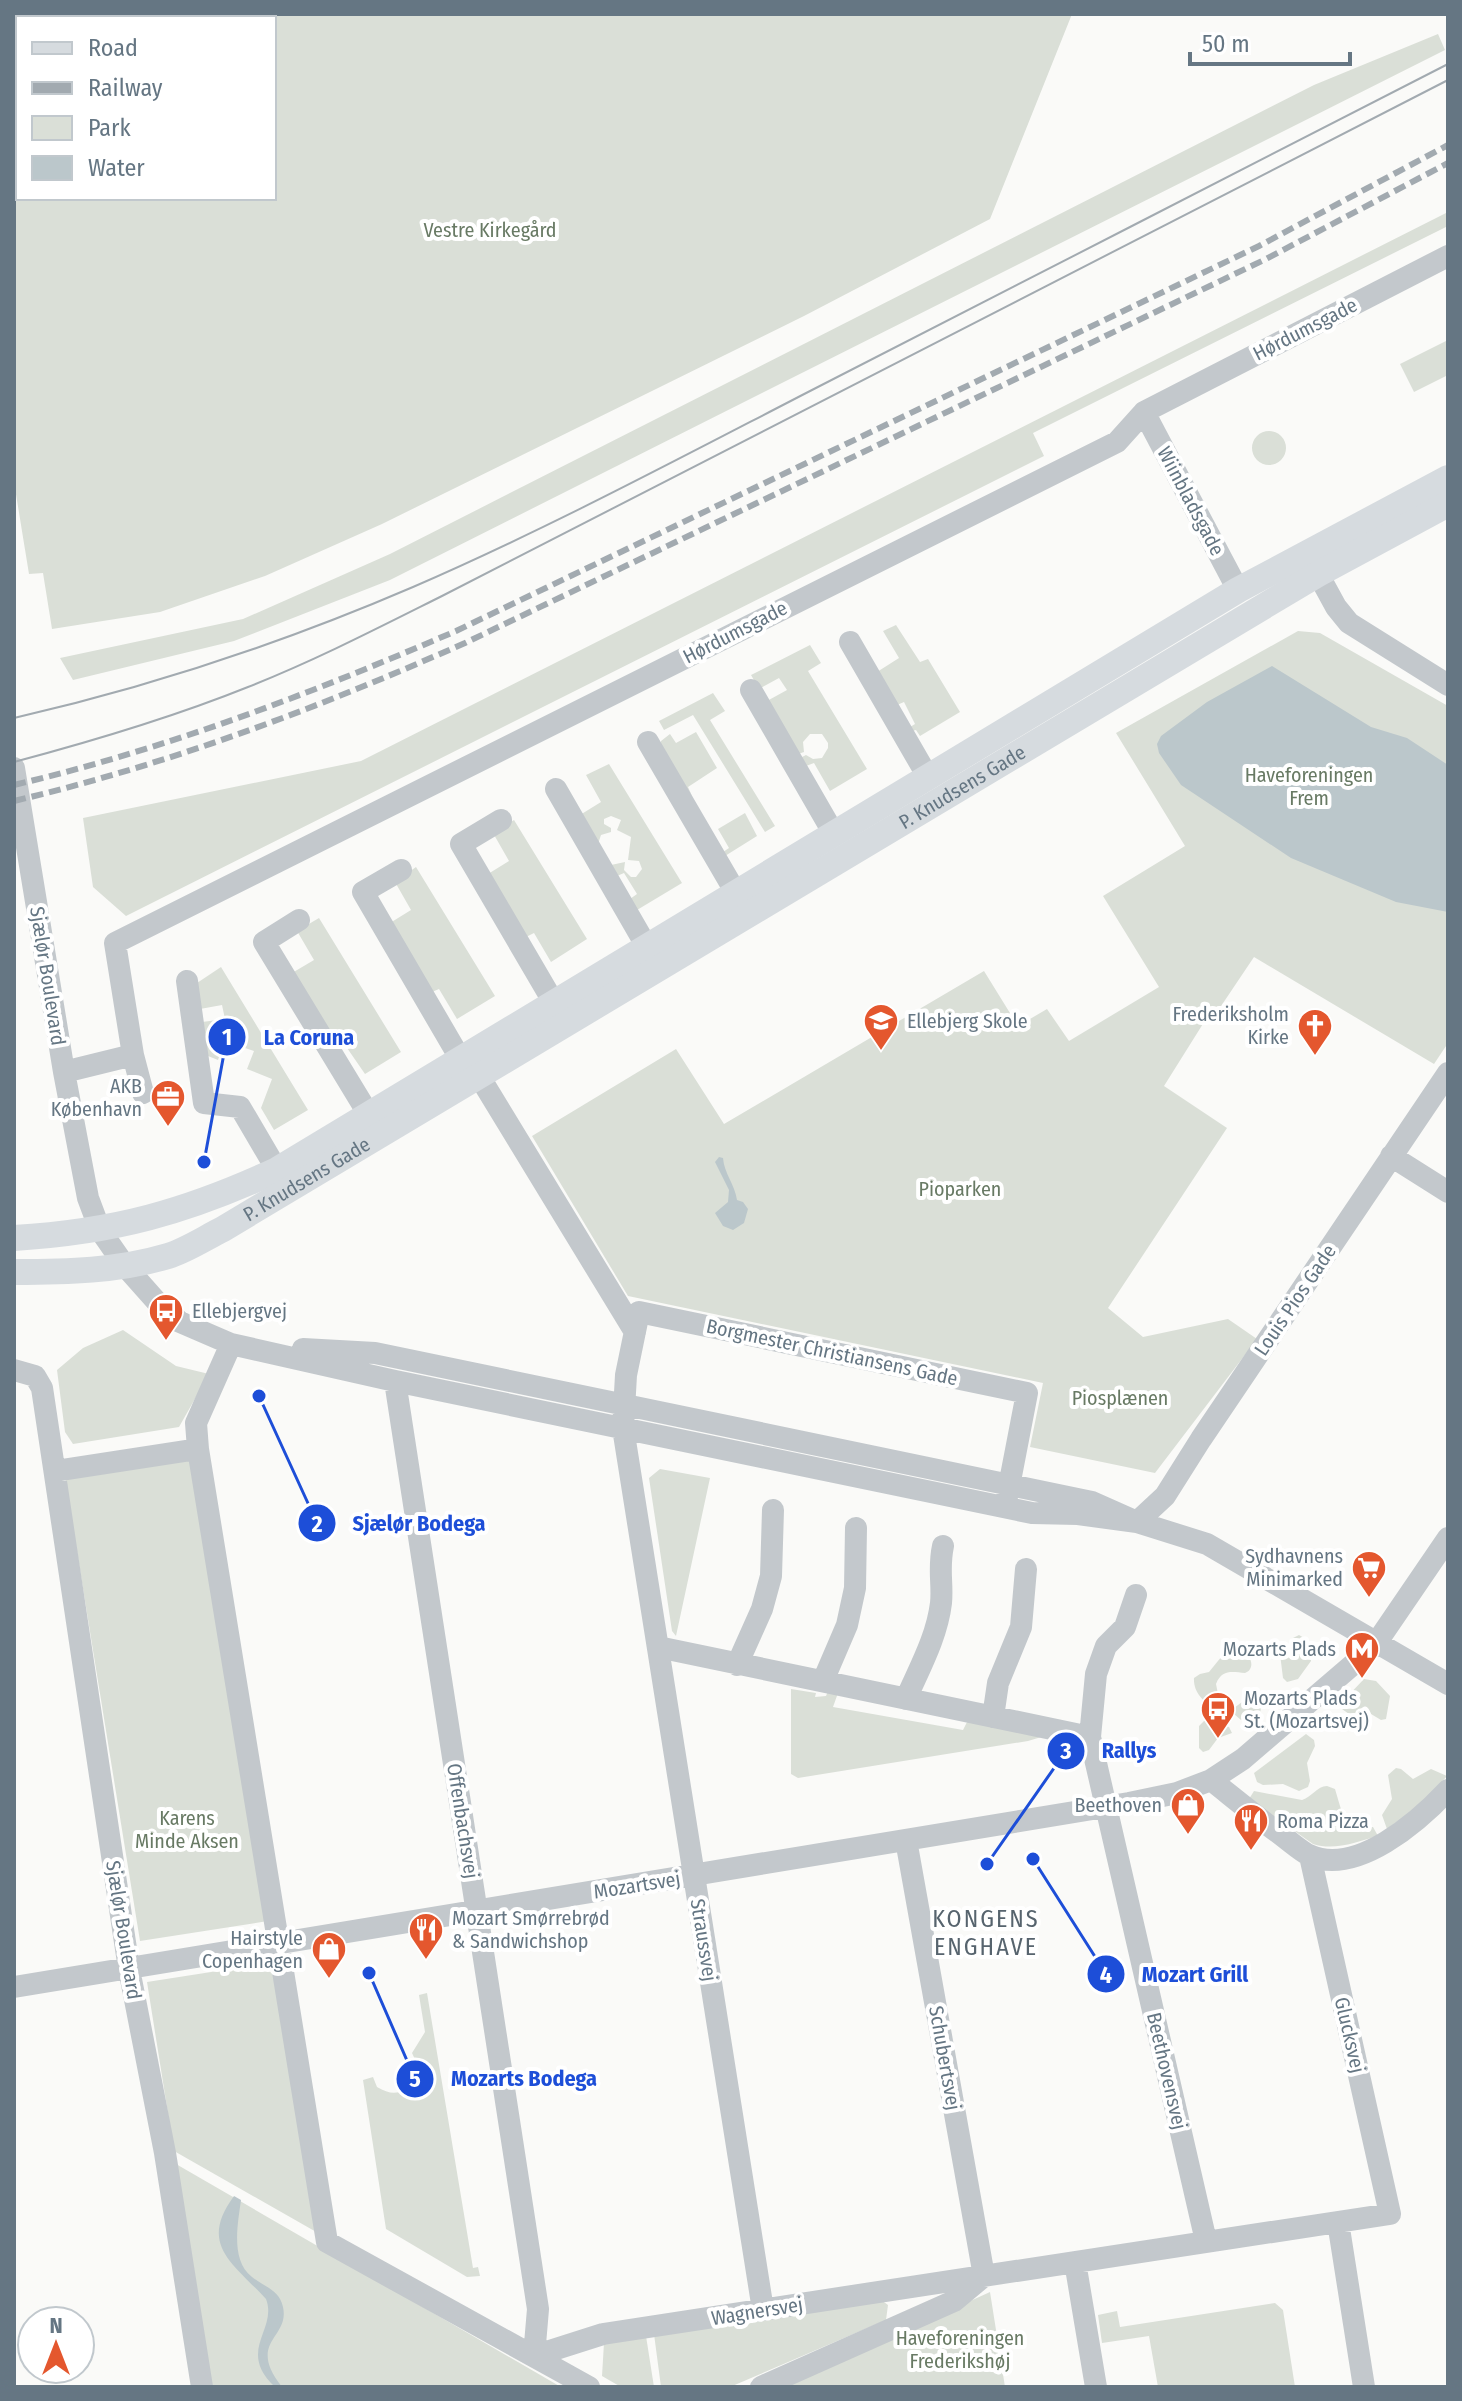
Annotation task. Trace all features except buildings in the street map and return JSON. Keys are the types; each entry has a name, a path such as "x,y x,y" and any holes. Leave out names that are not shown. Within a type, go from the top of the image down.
{"main road":[{"name":"P. Knudsens Gade","path":"100,1230 149,1219 207,1200 277,1170 369,1115 470,1068 554,1003 928,777 1238,590 1448,478"},
{"name":"P. Knudsens Gade","path":"125,1266 171,1255 223,1229 470,1068 1318,574 1448,504"},
{"path":"14,1238 100,1230"},
{"path":"14,1272 70,1272 125,1266"}],"street":[{"name":"Hørdumsgade","path":"143,1093 133,1055 115,943 1117,442 1144,412 1448,256"},
{"name":"Wiinbladsgade","path":"1144,412 1238,590"},
{"path":"1318,574 1336,607 1349,623 1448,685"},
{"name":"P. Knudsens Gade","path":"850,642 928,777"},
{"path":"751,690 834,834"},
{"path":"648,742 736,893"},
{"name":"Sjælør Boulevard","path":"14,768 83,1176 100,1230"},
{"path":"556,789 647,947"},
{"path":"501,820 461,844 554,1003"},
{"path":"401,870 363,892 635,1332 626,1375 623,1428"},
{"name":"P. Knudsens Gade","path":"299,920 264,942 369,1115"},
{"name":"P. Knudsens Gade","path":"187,981 204,1103 240,1107 277,1170"},
{"path":"64,1072 133,1055"},
{"name":"Louis Pios Gade","path":"1137,1522 1165,1496 1448,1073"},
{"path":"1391,1156 1448,1192"},
{"path":"100,1230 125,1266 180,1322 238,1345 395,1381 1032,1513 1078,1514 1137,1522"},
{"name":"Borgmester Christiansens Gade","path":"635,1332 639,1312 1027,1393 1005,1507"},
{"path":"238,1345 375,1353 1092,1502 1137,1522 1207,1544 1448,1684"},
{"path":"238,1345 196,1423 198,1449 327,2242 589,2387"},
{"name":"Sjælør Boulevard","path":"25,1373 42,1388 129,1969 165,2153 202,2387"},
{"name":"Offenbachsvej","path":"395,1381 538,2309 534,2356"},
{"name":"Straussvej","path":"623,1428 763,2310"},
{"path":"55,1471 198,1449"},
{"path":"737,1665 762,1609 771,1576 773,1510"},
{"path":"823,1681 847,1625 855,1588 856,1528"},
{"path":"1448,1538 1377,1642 1243,1759 1211,1780 1310,1856 1332,1859 1375,1848 1402,1831 1448,1790"},
{"path":"906,1699 930,1643 941,1602 939,1567 943,1546"},
{"path":"993,1717 998,1683 1021,1627 1026,1569"},
{"name":"Beethovensvej","path":"1136,1595 1125,1627 1106,1646 1096,1674 1090,1737 1206,2241"},
{"path":"658,1647 1090,1737"},
{"name":"Mozartsvej","path":"14,1987 1106,1807 1177,1793 1211,1780"},
{"name":"Schubertsvej","path":"906,1840 984,2276"},
{"name":"Glucksvej","path":"1310,1856 1390,2214"},
{"name":"Wagnersvej","path":"534,2356 603,2334 1390,2214"},
{"path":"1338,2222 1364,2387"},
{"path":"1075,2262 1096,2387"},
{"path":"761,2387 954,2301 984,2276"}],"green space":[{"name":"Vestre Kirkegård","path":"14,14 1072,14 990,219 804,316 382,524 265,576 160,612 52,629 43,573 29,574 14,482"},
{"path":"1438,34 1445,50 390,580 234,641 73,680 60,658 243,619 390,554 1314,85"},
{"path":"1448,212 1448,226 1033,433 1044,456 126,916 93,887 83,818 361,761"},
{"path":"1448,340 1448,375 1414,392 1400,364"},
{"path":"1269,431 1281,436 1286,448 1281,460 1269,465 1257,460 1252,448 1257,436"},
{"path":"896,625 920,662 928,659 960,712 920,736 910,727 915,724 904,702 897,705 877,672 899,658 883,631"},
{"name":"Pioparken","path":"1298,631 1320,633 1448,706 1448,1043 1434,1064 1254,957 1211,1021 1206,1019 1164,1086 1227,1128 1108,1308 1143,1337 1228,1319 1257,1339 1155,1473 1030,1447 1043,1383 628,1296 532,1136 676,1049 724,1124 984,971 1018,1026 1047,1009 1069,1041 1159,987 1103,896 1185,846 1116,733"},
{"path":"810,645 821,663 808,671 867,769 830,791 814,763 806,766 800,758 806,755 813,759 822,758 828,743 822,734 810,734 803,742 804,752 798,754 767,701 787,690 779,678 759,689 751,675"},
{"path":"713,693 725,711 710,720 775,826 765,832 693,715 664,730 659,721"},
{"path":"696,732 717,768 688,787 692,796 661,747 661,741 670,734 676,743"},
{"path":"609,764 682,883 637,910 630,899 637,894 624,873 617,876 611,865 625,862 624,870 631,877 636,877 642,869 639,861 628,860 631,837 617,830 621,820 611,816 604,819 611,832 601,835 598,844 580,815 601,802 586,775"},
{"path":"745,813 757,836 725,856 723,852 729,848 718,829"},
{"path":"514,820 587,939 551,962 534,933 526,937 488,874 509,861 493,833"},
{"path":"416,867 495,996 457,1019 439,989 432,992 390,923 411,910 395,882"},
{"path":"319,918 401,1052 365,1074 345,1045 339,1049 292,973 314,960 297,931"},
{"path":"221,967 308,1110 274,1130 261,1108 272,1079 247,1069 254,1051 224,1041 218,1060 208,1056 202,1022 225,1019 222,1005 200,1009 197,983"},
{"path":"123,1330 176,1366 209,1374 179,1427 73,1444 65,1432 57,1370 83,1348"},
{"name":"Karens Minde Aksen","path":"191,1455 268,1921 140,1941 65,1477"},
{"path":"660,1469 710,1478 676,1636 672,1631 649,1478"},
{"path":"1299,1635 1309,1641 1311,1661 1298,1679 1287,1682 1283,1678 1280,1654 1294,1660 1302,1646 1291,1639"},
{"path":"1236,1652 1249,1657 1250,1669 1245,1673 1228,1672 1221,1676 1216,1684 1220,1704 1215,1707 1197,1692 1194,1678 1209,1672 1222,1656"},
{"path":"1364,1679 1376,1681 1390,1696 1386,1719 1381,1720 1366,1711 1349,1714 1342,1709 1343,1701"},
{"path":"791,1689 816,1693 815,1697 826,1696 828,1691 838,1693 833,1707 963,1730 969,1718 1048,1735 1028,1741 798,1778 791,1774"},
{"path":"1258,1689 1263,1695 1260,1714 1250,1721 1241,1720 1234,1714 1234,1708 1251,1691"},
{"path":"1204,1721 1229,1727 1232,1733 1218,1738 1209,1750 1203,1752 1199,1748 1199,1726"},
{"path":"1306,1734 1314,1740 1315,1746 1307,1763 1308,1787 1299,1791 1283,1784 1263,1785 1257,1782 1254,1773"},
{"path":"1396,1768 1413,1779 1431,1769 1447,1776 1420,1806 1387,1829 1382,1815 1392,1799 1388,1775"},
{"path":"1327,1786 1335,1789 1342,1812 1349,1821 1373,1827 1378,1836 1337,1846 1313,1844 1249,1799 1254,1791 1302,1800"},
{"path":"275,1962 318,2233 174,2151 147,1982"},
{"path":"427,1993 473,2268 478,2267 480,2276 467,2277 386,2229 363,2080 373,2077 377,2087 392,2093 401,2092 414,2084 419,2068 412,2053 425,2032 419,1995"},
{"path":"176,2164 561,2387 212,2387"},
{"name":"Haveforeningen Frederikshøj","path":"990,2292 1005,2387 782,2387"},
{"path":"881,2300 888,2305 886,2320 730,2387 661,2387 654,2334"},
{"path":"1275,2303 1283,2310 1295,2387 1158,2387 1149,2336 1102,2343 1098,2315 1117,2311 1120,2327"},
{"path":"646,2336 654,2387 621,2387 602,2376 604,2343"}],"water":[{"path":"1272,666 1371,727 1407,738 1448,765 1448,912 1396,902 1291,858 1181,785 1159,753 1157,744 1161,736 1207,702"},
{"path":"719,1157 723,1158 737,1200 748,1209 744,1223 733,1230 723,1226 715,1213 728,1202 729,1190 715,1162"},
{"path":"234,2196 241,2200 237,2241 241,2261 252,2277 275,2292 283,2307 281,2327 268,2350 272,2372 282,2387 275,2387 259,2362 258,2351 267,2321 266,2299 232,2264 220,2241 219,2228"}],"tram line":[{"path":"14,718 216,662 365,607 464,564 664,467 1448,64"},
{"path":"14,762 190,709 346,644 1448,80"}],"railway":[{"path":"14,785 71,771 238,718 456,631 1259,246 1448,145"},
{"path":"14,801 186,752 299,712 465,643 1266,259 1448,163"}],"place":[{"name":"Ellebjerg Skole","path":"881,1052"},
{"name":"Frederiksholm Kirke","path":"1315,1057"},
{"name":"AKB København","path":"168,1128"},
{"name":"La Coruna","path":"204,1162"},
{"name":"Ellebjergvej","path":"166,1342"},
{"name":"Sjælør Bodega","path":"259,1396"},
{"name":"Sydhavnens Minimarked","path":"1369,1599"},
{"name":"Mozarts Plads","path":"1362,1680"},
{"name":"Mozarts Plads St. (Mozartsvej)","path":"1218,1740"},
{"name":"Beethoven","path":"1188,1836"},
{"name":"Roma Pizza","path":"1251,1852"},
{"name":"Mozart Grill","path":"1033,1859"},
{"name":"Rallys","path":"987,1864"},
{"name":"Mozart Smørrebrød & Sandwichshop","path":"426,1961"},
{"name":"Mozarts Bodega","path":"369,1973"},
{"name":"Hairstyle Copenhagen","path":"329,1980"}],"district":[{"name":"KONGENS ENGHAVE","path":"986,1933"}],"park label":[{"name":"Haveforeningen Frem","path":"1309,786"},
{"name":"Piosplænen","path":"1120,1398"}]}
